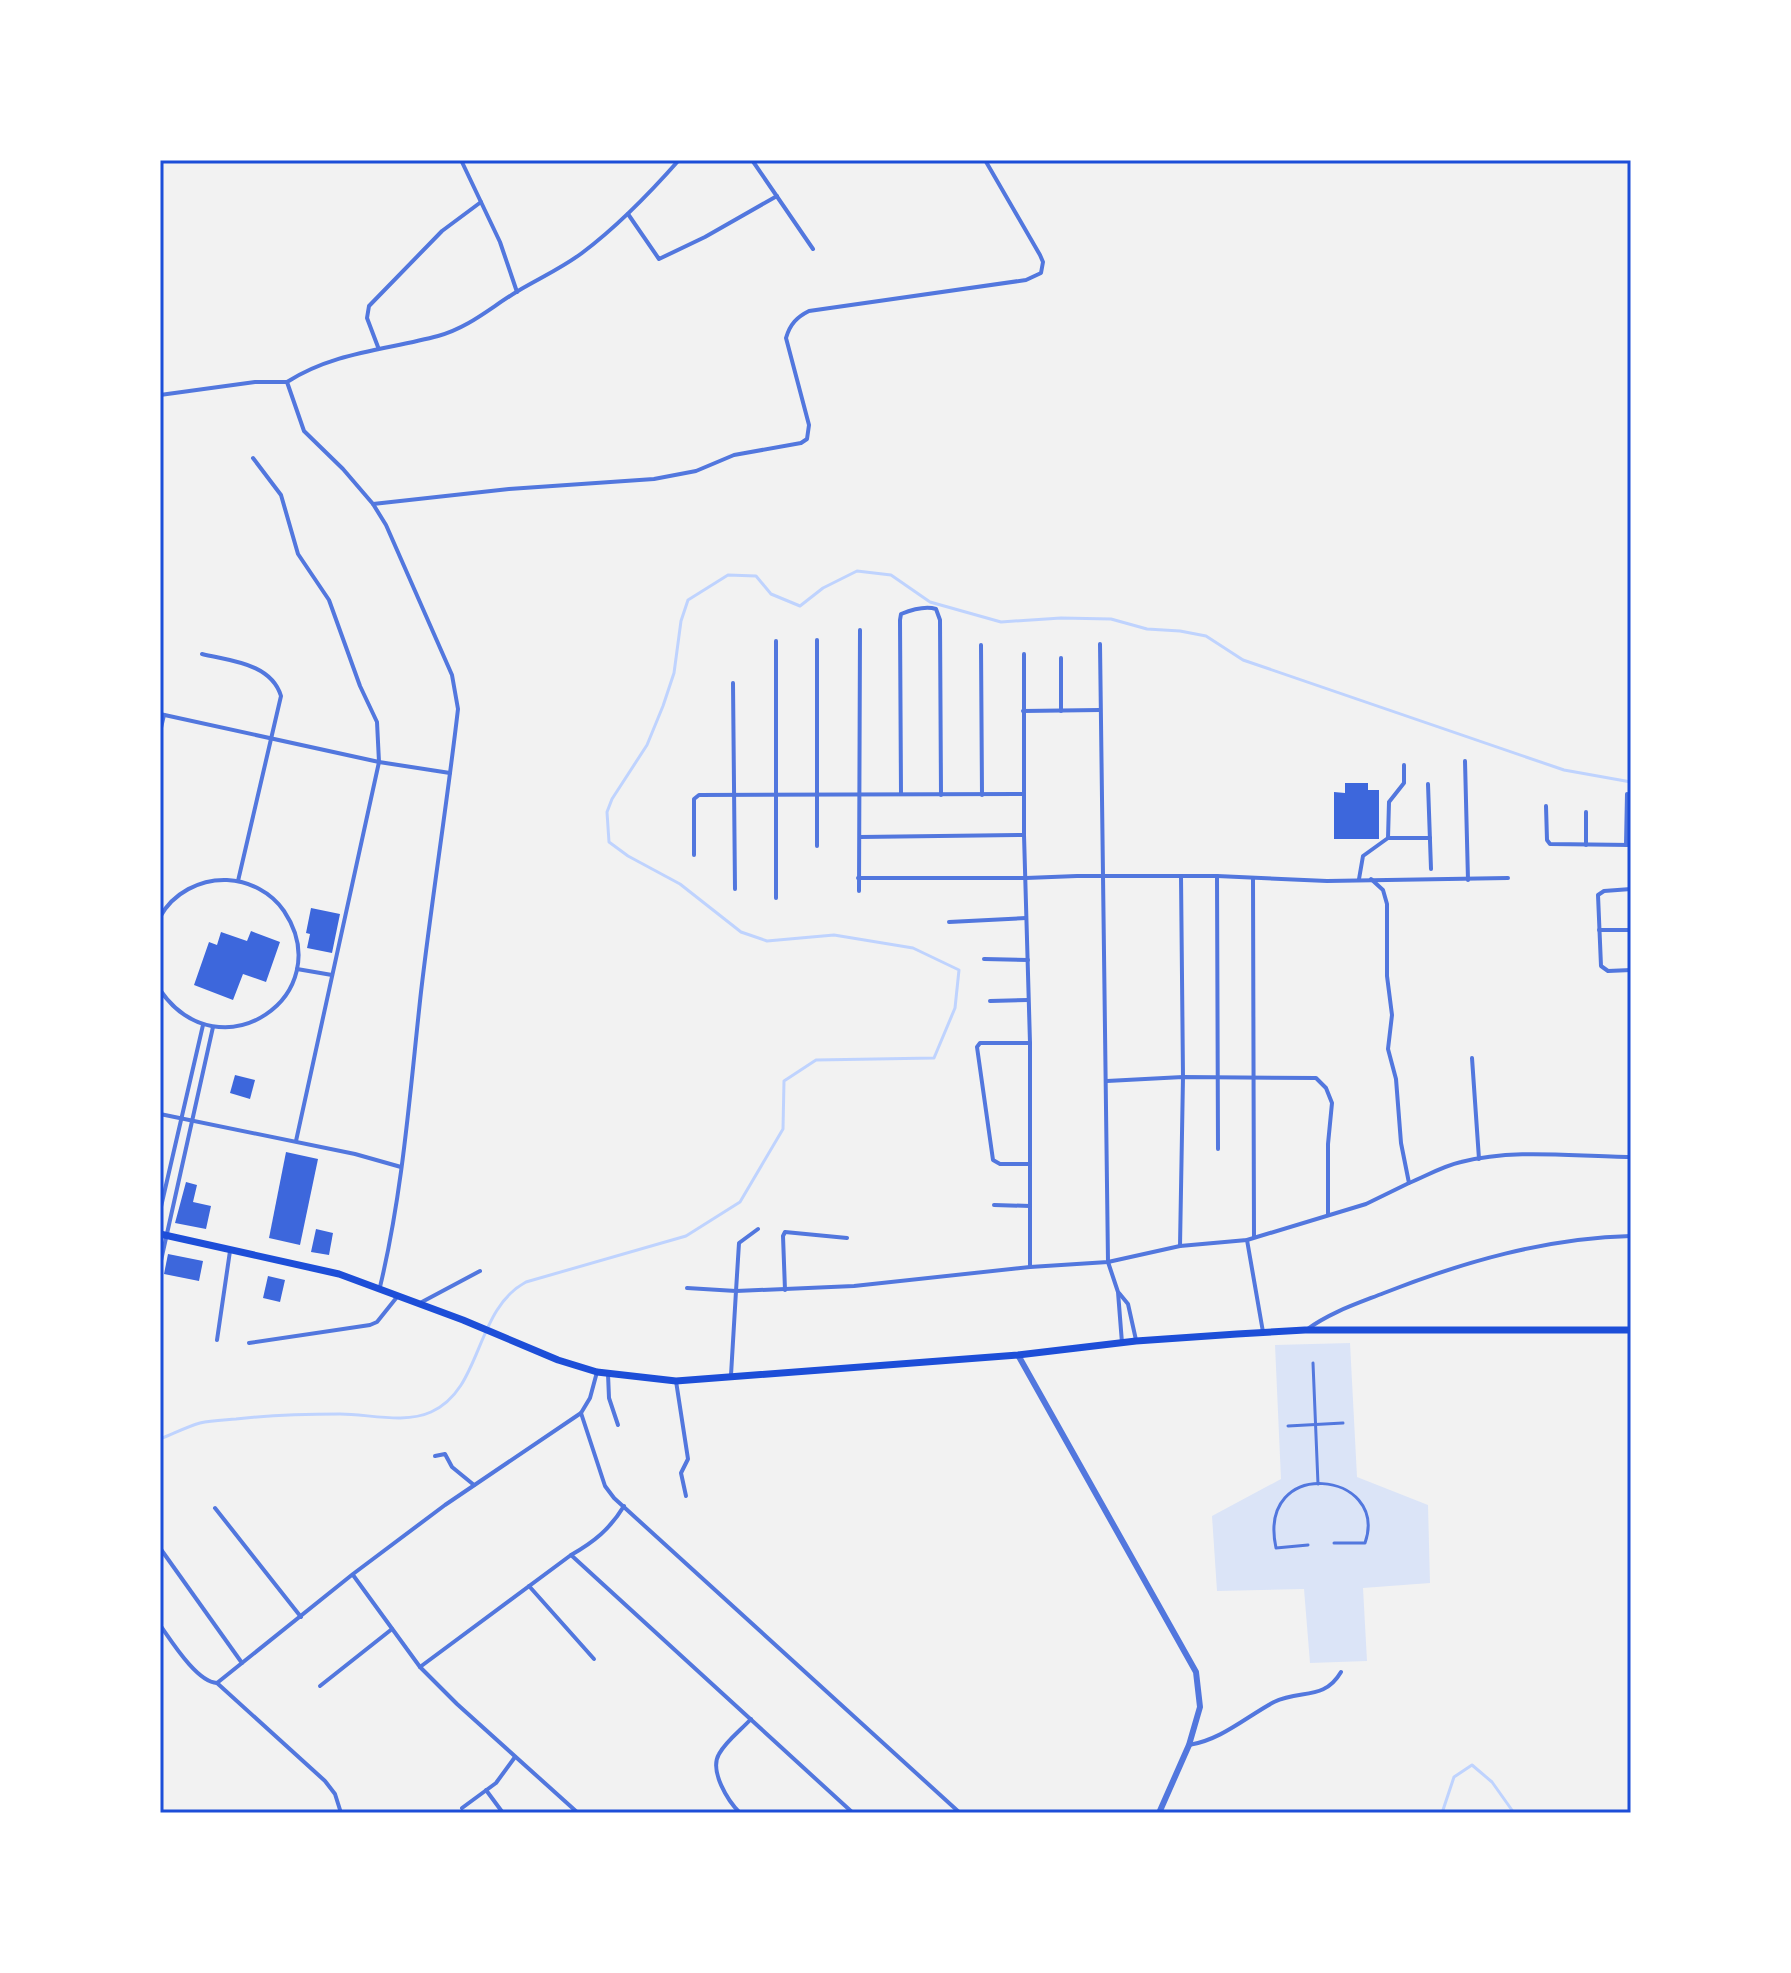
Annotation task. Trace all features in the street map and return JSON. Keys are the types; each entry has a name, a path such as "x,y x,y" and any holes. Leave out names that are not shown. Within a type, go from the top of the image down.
{"highway":[{"path":"164,1235 339,1274 380,1287 558,1360 597,1372 676,1381 1018,1355 1136,1341 1305,1330 1631,1330"}],"street":[{"path":"461,160 500,242 517,292"},
{"path":"160,395 255,382 287,382 322,363 464,327 572,259 628,214 679,160"},
{"path":"752,160 813,249"},
{"path":"373,504 458,493 654,479 696,471 734,455 801,443 807,439 809,425 786,338 789,327 802,315 809,311 1026,280 1041,273 1043,262 1040,255 985,160"},
{"path":"628,214 659,259 777,196"},
{"path":"379,348 367,318 369,306 428,244 481,202"},
{"path":"287,382 304,431 343,469 373,504 386,525 452,675 458,709 401,1167 390,1247 380,1287"},
{"path":"253,458 281,495 298,554 329,600 360,686 377,722 379,762 296,1141"},
{"path":"901,794 900,620 901,614 930,607 936,609 940,620 941,795"},
{"path":"859,891 860,630"},
{"path":"817,640 817,846"},
{"path":"776,641 776,898"},
{"path":"1100,644 1108,1262 1118,1292 1122,1343"},
{"path":"981,645 982,795"},
{"path":"202,654 261,669 272,678 281,696 238,881"},
{"path":"1024,654 1030,1267"},
{"path":"1061,658 1061,711"},
{"path":"733,683 735,889"},
{"path":"1023,711 1100,710"},
{"path":"160,732 162,715 379,762 450,773"},
{"path":"1465,761 1468,880"},
{"path":"1388,838 1389,802 1404,783 1404,765"},
{"path":"1428,784 1431,869"},
{"path":"694,855 694,799 699,795 1023,794"},
{"path":"1546,806 1547,840 1550,844 1628,845 1627,794"},
{"path":"1586,812 1586,845"},
{"path":"860,837 1024,835"},
{"path":"1359,879 1363,856 1388,838 1430,838"},
{"path":"1180,1246 1183,1077 1181,876"},
{"path":"858,878 1217,876 1327,881 1508,878"},
{"path":"1217,876 1218,1149"},
{"path":"1253,878 1254,1237"},
{"path":"160,917 176,896 195,885 216,879 238,881 261,889 279,903 292,923 298,946 297,969 289,992 274,1010 254,1022 231,1028 203,1025 179,1011 160,990"},
{"path":"1371,879 1383,890 1387,904 1387,976 1392,1015 1388,1049 1396,1079 1401,1143 1409,1183"},
{"path":"1631,889 1604,891 1598,895 1599,962 1608,971 1631,970"},
{"path":"949,922 1026,918"},
{"path":"1599,930 1631,930"},
{"path":"984,959 1028,960"},
{"path":"297,969 332,975"},
{"path":"990,1001 1028,1000"},
{"path":"160,1211 203,1025"},
{"path":"160,1265 164,1235 213,1027"},
{"path":"1030,1043 980,1043 977,1047 993,1160 1000,1164 1030,1164"},
{"path":"1472,1058 1479,1159"},
{"path":"1107,1081 1183,1077 1311,1077 1326,1088 1332,1103 1328,1144 1328,1215"},
{"path":"160,1114 296,1141 401,1167"},
{"path":"687,1288 736,1291 854,1286 1108,1262 1180,1246 1247,1240 1366,1204 1460,1162 1549,1153 1631,1157"},
{"path":"994,1205 1030,1206"},
{"path":"731,1376 739,1243 758,1229"},
{"path":"785,1290 785,1232 847,1238"},
{"path":"1305,1330 1340,1308 1505,1252 1631,1236"},
{"path":"1247,1240 1263,1333"},
{"path":"217,1340 231,1248"},
{"path":"418,1304 480,1271"},
{"path":"1118,1292 1128,1304 1136,1341"},
{"path":"249,1343 370,1325 377,1322 399,1295"},
{"path":"1018,1355 1196,1672 1200,1707 1189,1745 1159,1813"},
{"path":"1313,1363 1318,1484"},
{"path":"217,1683 353,1574 474,1485 581,1413 590,1398 597,1372"},
{"path":"608,1374 609,1398 618,1425"},
{"path":"676,1381 688,1459 681,1473 686,1496"},
{"path":"581,1413 605,1486 960,1813"},
{"path":"1288,1426 1343,1423"},
{"path":"435,1456 445,1454 452,1467 474,1485"},
{"path":"1308,1545 1276,1548 1276,1508 1285,1495 1300,1487 1325,1483 1347,1489 1359,1500 1367,1518 1365,1543 1334,1543"},
{"path":"420,1667 606,1532 624,1506"},
{"path":"215,1508 301,1617"},
{"path":"160,1548 242,1663"},
{"path":"571,1555 853,1813"},
{"path":"353,1574 420,1667 578,1813"},
{"path":"529,1586 594,1659"},
{"path":"160,1625 192,1667 209,1682 217,1683 325,1781 335,1794 341,1813"},
{"path":"320,1686 392,1629"},
{"path":"1189,1745 1205,1742 1274,1702 1322,1692 1334,1684 1341,1672"},
{"path":"740,1813 727,1801 723,1792 717,1761 719,1753 751,1719"},
{"path":"462,1808 506,1772 515,1757"},
{"path":"486,1790 503,1813"}],"shaded area":[{"path":"1350,1343 1357,1477 1428,1505 1430,1583 1363,1588 1367,1661 1310,1663 1304,1589 1217,1591 1212,1516 1281,1479 1275,1345"}],"building":[{"path":"1345,783 1368,783 1368,790 1379,790 1379,839 1334,839 1334,792 1345,793"},
{"path":"311,908 340,914 332,953 307,948 310,934 306,933"},
{"path":"251,931 280,942 266,982 243,974 233,1000 194,985 209,942 217,945 221,932 247,941"},
{"path":"235,1075 255,1080 250,1099 230,1093"},
{"path":"286,1152 318,1159 300,1245 269,1238"},
{"path":"186,1182 197,1185 193,1202 211,1206 206,1229 175,1223"},
{"path":"316,1229 333,1233 329,1255 311,1252"},
{"path":"168,1254 203,1261 199,1281 164,1274"},
{"path":"268,1276 285,1280 280,1302 263,1298"}],"waterway":[{"path":"160,1439 213,1421 314,1414 398,1418 431,1412 448,1401 460,1386 497,1311 509,1295 526,1282 686,1236 740,1202 783,1129 784,1081 816,1060 934,1058 955,1008 959,970 913,948 834,935 767,941 741,932 680,884 609,842 607,812 647,745 663,706 674,673 681,621 688,600 728,575 756,576 771,594 800,606 823,588 857,571 891,575 930,602 1001,622 1111,619 1147,629 1206,636 1243,660 1564,770 1631,782"},
{"path":"1442,1813 1454,1777 1472,1765 1492,1782 1514,1813"}]}
